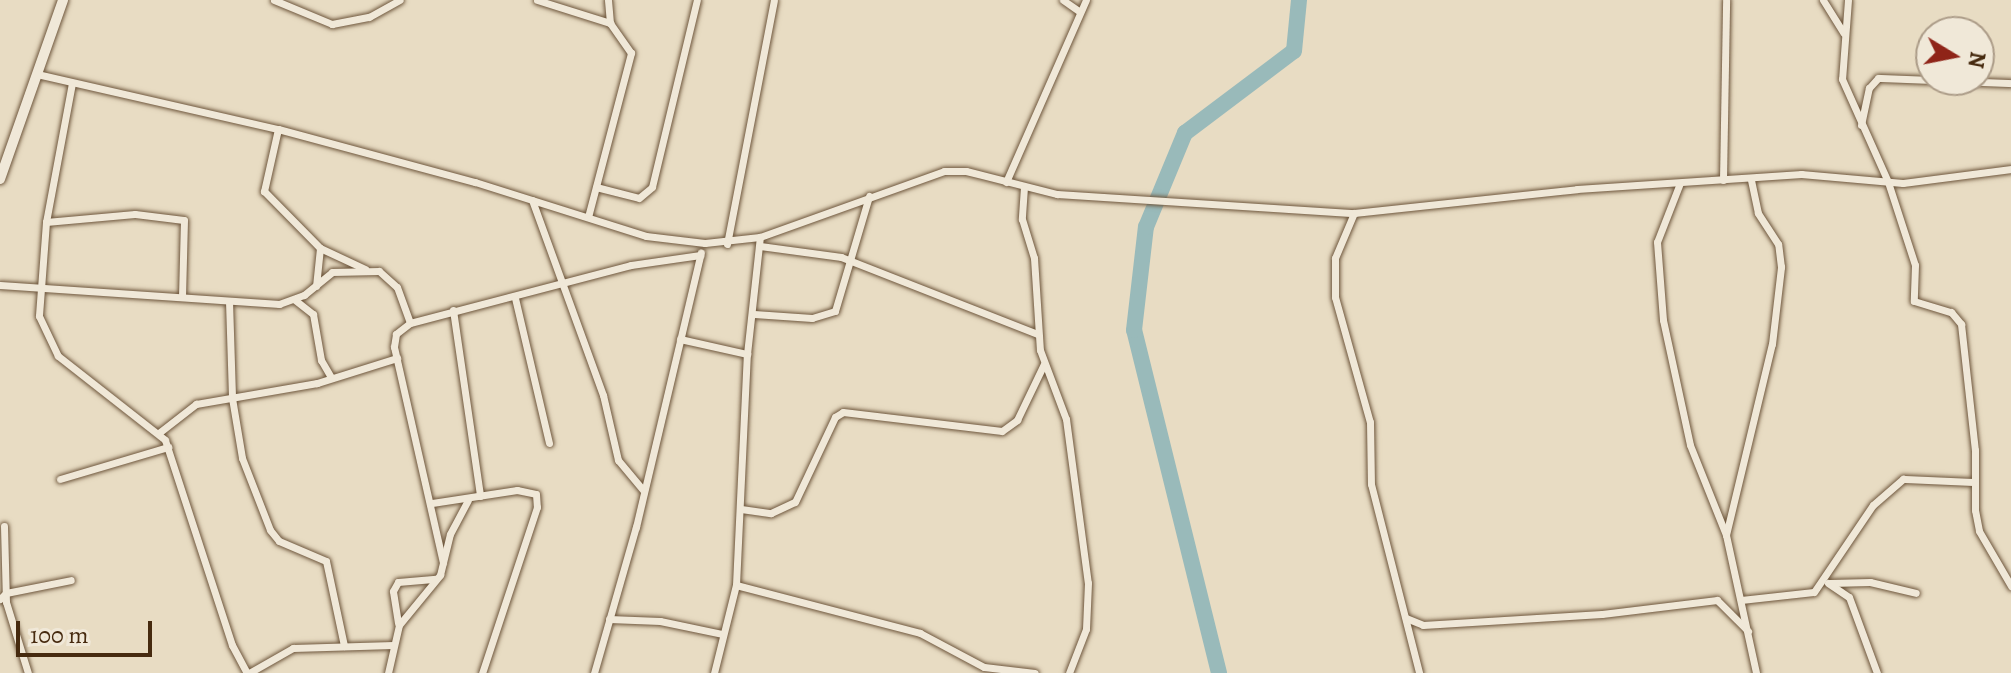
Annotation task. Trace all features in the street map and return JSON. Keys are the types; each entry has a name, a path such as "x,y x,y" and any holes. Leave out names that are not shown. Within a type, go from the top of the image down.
{"street":[{"path":"1,174 63,0"},
{"path":"274,0 332,24 369,17 400,0"},
{"path":"537,0 610,23"},
{"path":"588,217 631,53 610,23 608,0"},
{"path":"596,187 639,198 652,187 697,0"},
{"path":"727,244 774,0"},
{"path":"1063,0 1079,11"},
{"path":"1006,182 1086,0"},
{"path":"1723,180 1726,0"},
{"path":"1823,0 1845,35"},
{"path":"1848,0 1842,79 1888,182 1915,265 1914,301 1951,312 1961,324 1979,531 2011,586"},
{"path":"37,74 278,129 532,200 646,236 727,244 760,241 816,251 851,261 1037,334"},
{"path":"1861,125 1869,88 1878,78 2011,83"},
{"path":"72,83 37,289 39,316 58,356 118,407 160,432 168,447 232,645 248,673 293,648 393,645"},
{"path":"278,129 264,191 320,248 367,270"},
{"path":"760,241 869,196 944,171 966,171 1024,187 1127,199 1354,213 1801,174 1888,182 2011,169"},
{"path":"1726,535 1772,344 1781,267 1778,244 1758,213 1751,179"},
{"path":"1680,183 1657,242 1663,320 1690,445 1726,535 1751,635 1756,673"},
{"path":"1024,187 1022,219 1034,258 1037,334 1044,364 1066,419 1088,583 1086,629 1069,673"},
{"path":"754,314 824,317 840,301 869,196"},
{"path":"532,200 560,284 603,395 618,460 643,490"},
{"path":"1354,213 1332,278 1351,369 1370,422 1371,484 1419,673"},
{"path":"46,222 135,214 184,220 182,297"},
{"path":"714,673 736,585 747,354 760,241"},
{"path":"594,673 705,243"},
{"path":"316,287 320,248"},
{"path":"443,563 432,503 397,358 396,334 410,323 453,310 700,255"},
{"path":"0,285 279,304 295,300 332,272 379,271 397,287 410,323"},
{"path":"515,298 549,443"},
{"path":"295,300 313,314 321,360 331,377"},
{"path":"229,301 232,398 242,458 270,530 279,541 326,561 344,646"},
{"path":"453,310 480,496"},
{"path":"680,339 747,354"},
{"path":"160,432 196,404 331,377 397,358"},
{"path":"741,509 771,513 795,502 835,417 843,412 1002,431 1017,420 1044,364"},
{"path":"60,479 168,447"},
{"path":"1824,584 1888,488 1903,479 1922,477 1975,482"},
{"path":"432,503 529,489 538,500 482,673"},
{"path":"388,673 399,625 436,579 450,534 468,500"},
{"path":"4,526 3,592 28,673"},
{"path":"399,625 393,591 398,582 436,579"},
{"path":"3,592 71,580"},
{"path":"1741,600 1800,597 1824,584 1870,582 1916,593"},
{"path":"1824,584 1849,597 1877,673"},
{"path":"736,585 920,633 984,667 1035,673"},
{"path":"1406,618 1423,625 1602,614 1717,600 1751,635"},
{"path":"609,619 660,621 722,634"}],"waterway":[{"path":"1219,673 1134,330 1146,227 1185,133 1294,51 1299,0"}]}
